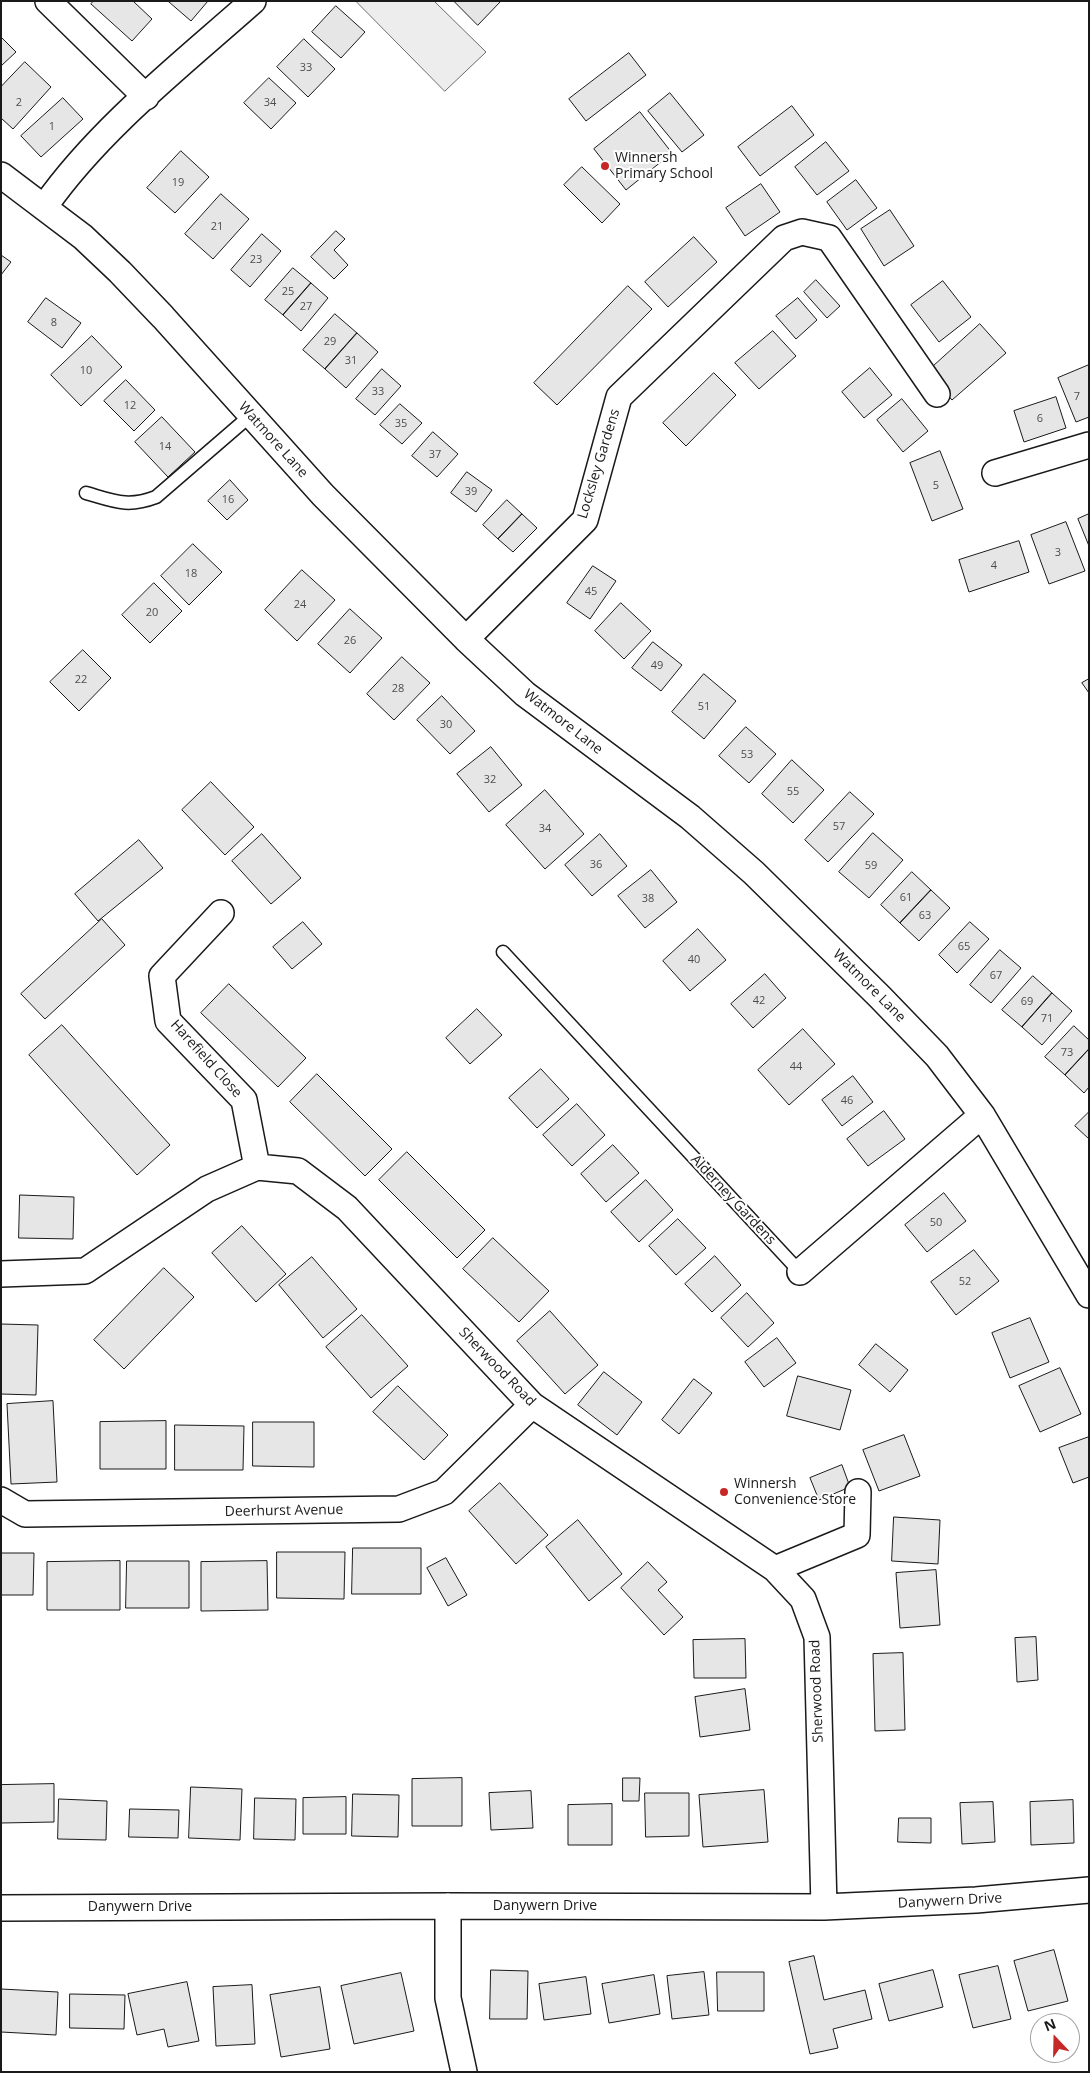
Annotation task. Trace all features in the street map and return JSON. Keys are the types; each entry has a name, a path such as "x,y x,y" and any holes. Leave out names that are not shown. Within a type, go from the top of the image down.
{"street":[{"path":"48,1 146,97"},
{"path":"45,206 81,160 146,97 253,1"},
{"name":"Watmore Lane","path":"1,174 83,237 120,272 163,317 323,495 466,639 525,694 690,817 754,872 880,997 937,1056 982,1115 1089,1295"},
{"name":"Locksley Gardens","path":"466,639 585,520 619,397 784,238 802,232 829,238 937,394"},
{"path":"995,473 1089,445"},
{"name":"Harefield Close","path":"221,913 162,976 164,994 168,1021 244,1100 257,1167"},
{"name":"Alderney Gardens","path":"800,1272 982,1115"},
{"name":"Sherwood Road","path":"1,1274 85,1271 207,1189 257,1167 298,1171 347,1208 532,1405 775,1569 803,1599 817,1637 824,1907"},
{"name":"Deerhurst Avenue","path":"1,1500 25,1514 399,1509 444,1492 532,1405"},
{"path":"775,1569 857,1535 858,1492"},
{"name":"Danywern Drive","path":"1,1908 824,1907 976,1900 1089,1890"},
{"path":"448,1906 448,1998 464,2072"}],"lane":[{"path":"86,493 123,503 141,503 156,497 251,415"},
{"name":"Alderney Gardens","path":"503,952 800,1272"}],"shaded area":[{"path":"356,1 434,1 486,52 445,91"}],"building":[{"path":"94,1 133,1 152,19 132,41 91,4"},
{"path":"170,1 208,1 191,21"},
{"path":"454,1 501,1 478,25"},
{"path":"336,6 365,32 341,58 312,32"},
{"path":"1,37 16,52 1,66"},
{"path":"304,39 335,69 308,97 277,67"},
{"path":"629,53 646,75 586,121 569,99"},
{"path":"25,62 51,87 13,129 1,118 1,87"},
{"path":"269,78 296,103 271,129 244,103"},
{"path":"670,93 704,135 682,152 648,111"},
{"path":"63,98 83,119 41,157 21,136"},
{"path":"792,106 814,135 760,176 738,147"},
{"path":"640,112 672,153 626,190 594,149"},
{"path":"826,142 849,171 817,195 795,167"},
{"path":"181,151 209,177 175,213 147,188"},
{"path":"582,167 620,204 602,223 564,185"},
{"path":"856,180 877,208 847,230 827,202"},
{"path":"761,184 780,212 745,236 726,208"},
{"path":"221,194 249,219 213,259 185,234"},
{"path":"890,210 914,246 884,266 861,229"},
{"path":"336,231 345,239 334,250 348,265 334,279 311,257"},
{"path":"262,234 281,251 250,287 231,270"},
{"path":"694,237 717,262 668,307 645,282"},
{"path":"1,255 11,262 1,275"},
{"path":"293,268 311,283 283,315 265,300"},
{"path":"816,280 840,306 827,318 804,292"},
{"path":"943,281 971,317 939,342 911,305"},
{"path":"311,283 328,298 301,331 283,315"},
{"path":"628,286 652,309 557,405 534,383"},
{"path":"46,298 81,323 62,348 28,322"},
{"path":"798,298 817,320 796,339 776,316"},
{"path":"335,314 357,333 325,369 303,350"},
{"path":"980,324 1006,353 952,400 927,372"},
{"path":"773,331 796,356 759,389 735,363"},
{"path":"357,333 378,352 346,388 325,369"},
{"path":"92,336 122,367 81,406 51,375"},
{"path":"1089,365 1089,417 1076,422 1058,378"},
{"path":"870,368 892,395 864,418 842,392"},
{"path":"382,369 401,386 375,415 356,399"},
{"path":"714,373 736,395 686,446 663,423"},
{"path":"126,380 155,410 134,431 104,401"},
{"path":"1056,397 1066,428 1024,442 1014,411"},
{"path":"902,399 928,431 903,452 877,420"},
{"path":"400,404 422,423 402,444 380,425"},
{"path":"162,417 195,452 168,477 135,442"},
{"path":"433,432 458,454 437,477 412,456"},
{"path":"940,451 963,509 932,521 910,463"},
{"path":"467,472 492,490 476,512 451,493"},
{"path":"230,480 248,500 227,520 208,501"},
{"path":"507,500 522,514 498,539 483,525"},
{"path":"522,514 537,528 513,552 498,539"},
{"path":"1089,514 1089,546 1078,519"},
{"path":"1066,522 1085,571 1049,584 1031,535"},
{"path":"1019,541 1029,572 969,592 959,560"},
{"path":"193,544 222,572 189,605 161,576"},
{"path":"593,566 616,581 590,619 567,603"},
{"path":"302,570 335,600 297,641 265,610"},
{"path":"154,583 182,611 150,643 122,615"},
{"path":"621,603 651,631 624,659 595,631"},
{"path":"350,609 382,638 350,673 318,644"},
{"path":"653,642 682,665 661,691 632,668"},
{"path":"83,650 111,678 79,711 50,682"},
{"path":"402,657 430,683 394,720 367,694"},
{"path":"704,674 736,701 704,739 672,712"},
{"path":"1089,679 1089,693 1082,683"},
{"path":"442,696 475,731 450,754 417,720"},
{"path":"746,727 776,754 749,783 719,756"},
{"path":"491,747 522,785 489,812 457,774"},
{"path":"792,760 824,790 793,823 762,794"},
{"path":"211,782 254,827 225,855 182,810"},
{"path":"545,790 584,834 545,869 506,825"},
{"path":"850,792 874,814 828,862 805,840"},
{"path":"873,833 903,860 869,898 839,872"},
{"path":"262,834 301,878 271,904 232,861"},
{"path":"600,834 627,866 592,896 565,865"},
{"path":"139,840 163,868 98,921 75,894"},
{"path":"651,870 677,902 645,928 618,896"},
{"path":"912,872 931,890 900,923 881,905"},
{"path":"931,890 950,908 919,941 900,923"},
{"path":"102,919 125,945 45,1019 21,994"},
{"path":"303,922 322,944 292,969 273,947"},
{"path":"970,922 989,939 957,973 939,955"},
{"path":"698,929 726,960 690,991 663,961"},
{"path":"1000,950 1021,968 991,1003 970,985"},
{"path":"765,974 786,998 753,1028 731,1004"},
{"path":"1033,976 1052,993 1022,1027 1002,1010"},
{"path":"229,984 306,1058 278,1087 201,1013"},
{"path":"1052,993 1072,1011 1042,1045 1022,1027"},
{"path":"477,1009 502,1035 470,1064 446,1038"},
{"path":"62,1025 170,1145 137,1175 29,1055"},
{"path":"1074,1026 1089,1040 1089,1049 1065,1075 1045,1057"},
{"path":"803,1029 835,1064 789,1105 758,1070"},
{"path":"1089,1049 1089,1087 1084,1093 1065,1075"},
{"path":"541,1069 569,1099 537,1128 509,1098"},
{"path":"317,1074 392,1149 365,1176 290,1102"},
{"path":"853,1076 873,1102 842,1126 822,1100"},
{"path":"577,1104 605,1135 572,1166 543,1135"},
{"path":"884,1111 905,1139 868,1166 847,1139"},
{"path":"1089,1112 1089,1139 1075,1126"},
{"path":"613,1145 639,1173 606,1202 581,1174"},
{"path":"407,1152 485,1230 457,1258 379,1180"},
{"path":"646,1180 673,1210 639,1242 611,1212"},
{"path":"944,1193 966,1221 927,1252 905,1225"},
{"path":"20,1195 74,1197 73,1239 19,1238"},
{"path":"678,1219 706,1248 676,1275 649,1246"},
{"path":"242,1226 286,1274 256,1302 212,1253"},
{"path":"493,1238 549,1291 519,1322 463,1269"},
{"path":"974,1250 999,1281 956,1315 931,1282"},
{"path":"715,1256 741,1285 712,1312 685,1284"},
{"path":"312,1257 357,1309 323,1338 279,1285"},
{"path":"164,1268 194,1297 124,1369 94,1340"},
{"path":"747,1293 774,1323 748,1347 721,1318"},
{"path":"550,1311 598,1365 565,1394 517,1341"},
{"path":"362,1315 408,1366 371,1398 326,1347"},
{"path":"1030,1318 1049,1362 1010,1378 992,1333"},
{"path":"1,1324 38,1325 36,1395 1,1394"},
{"path":"777,1338 796,1363 764,1387 745,1362"},
{"path":"876,1344 908,1370 890,1392 859,1365"},
{"path":"1060,1368 1081,1414 1040,1432 1019,1386"},
{"path":"604,1372 642,1402 617,1435 578,1405"},
{"path":"798,1376 851,1390 840,1430 787,1416"},
{"path":"694,1379 712,1393 679,1434 662,1420"},
{"path":"398,1386 448,1435 424,1460 373,1412"},
{"path":"53,1401 57,1482 11,1484 7,1404"},
{"path":"166,1421 166,1469 100,1469 100,1422"},
{"path":"253,1422 314,1422 314,1467 253,1466"},
{"path":"175,1425 244,1426 243,1470 175,1470"},
{"path":"904,1435 920,1476 879,1491 863,1450"},
{"path":"1089,1437 1089,1477 1073,1483 1059,1448"},
{"path":"842,1465 850,1487 819,1500 810,1478"},
{"path":"500,1483 548,1535 516,1564 469,1511"},
{"path":"894,1517 940,1520 938,1564 892,1561"},
{"path":"578,1520 622,1574 589,1601 546,1547"},
{"path":"353,1548 421,1548 421,1594 352,1594"},
{"path":"277,1552 345,1552 344,1599 277,1598"},
{"path":"1,1553 34,1553 33,1595 1,1595"},
{"path":"446,1558 467,1595 448,1606 427,1568"},
{"path":"120,1561 120,1610 47,1610 47,1562"},
{"path":"127,1561 189,1561 189,1608 126,1608"},
{"path":"267,1561 268,1610 201,1611 201,1562"},
{"path":"648,1562 667,1582 658,1590 683,1617 664,1635 621,1588"},
{"path":"936,1570 940,1625 900,1628 896,1573"},
{"path":"1036,1637 1038,1680 1017,1682 1015,1638"},
{"path":"745,1639 746,1678 694,1678 693,1640"},
{"path":"903,1653 905,1730 875,1731 873,1654"},
{"path":"745,1689 750,1730 700,1737 695,1697"},
{"path":"462,1778 462,1826 412,1826 412,1779"},
{"path":"623,1778 640,1778 639,1801 623,1801"},
{"path":"54,1784 54,1822 1,1823 1,1785"},
{"path":"191,1787 242,1789 240,1840 189,1838"},
{"path":"764,1790 768,1842 703,1847 699,1795"},
{"path":"531,1791 533,1828 491,1830 489,1793"},
{"path":"645,1793 689,1793 689,1836 646,1837"},
{"path":"353,1794 399,1795 398,1837 352,1836"},
{"path":"346,1797 346,1834 303,1834 303,1798"},
{"path":"255,1798 296,1799 295,1840 254,1839"},
{"path":"59,1799 107,1801 106,1840 58,1839"},
{"path":"1073,1800 1074,1843 1031,1845 1030,1802"},
{"path":"993,1802 995,1842 962,1844 960,1803"},
{"path":"612,1804 612,1845 568,1845 568,1805"},
{"path":"130,1809 179,1810 178,1838 129,1837"},
{"path":"899,1818 931,1818 931,1843 898,1842"},
{"path":"1054,1950 1068,2001 1028,2011 1014,1961"},
{"path":"814,1956 824,2000 865,1990 872,2019 833,2029 838,2048 810,2054 789,1962"},
{"path":"998,1966 1011,2019 973,2028 959,1975"},
{"path":"491,1970 528,1971 527,2019 490,2019"},
{"path":"933,1970 943,2007 889,2021 879,1984"},
{"path":"704,1972 709,2015 672,2019 667,1976"},
{"path":"717,1972 764,1972 764,2011 718,2011"},
{"path":"401,1973 414,2031 354,2044 341,1986"},
{"path":"654,1975 660,2014 609,2023 602,1984"},
{"path":"586,1977 591,2014 544,2020 539,1984"},
{"path":"187,1982 199,2041 168,2047 164,2029 137,2035 128,1994"},
{"path":"252,1985 255,2044 216,2046 213,1987"},
{"path":"320,1987 330,2049 281,2057 270,1995"},
{"path":"1,1989 58,1992 56,2035 1,2032"},
{"path":"70,1994 125,1995 124,2029 70,2028"}],"place":[{"name":"Winnersh Primary School","path":"605,166"},
{"name":"Winnersh Convenience Store","path":"724,1492"}]}
